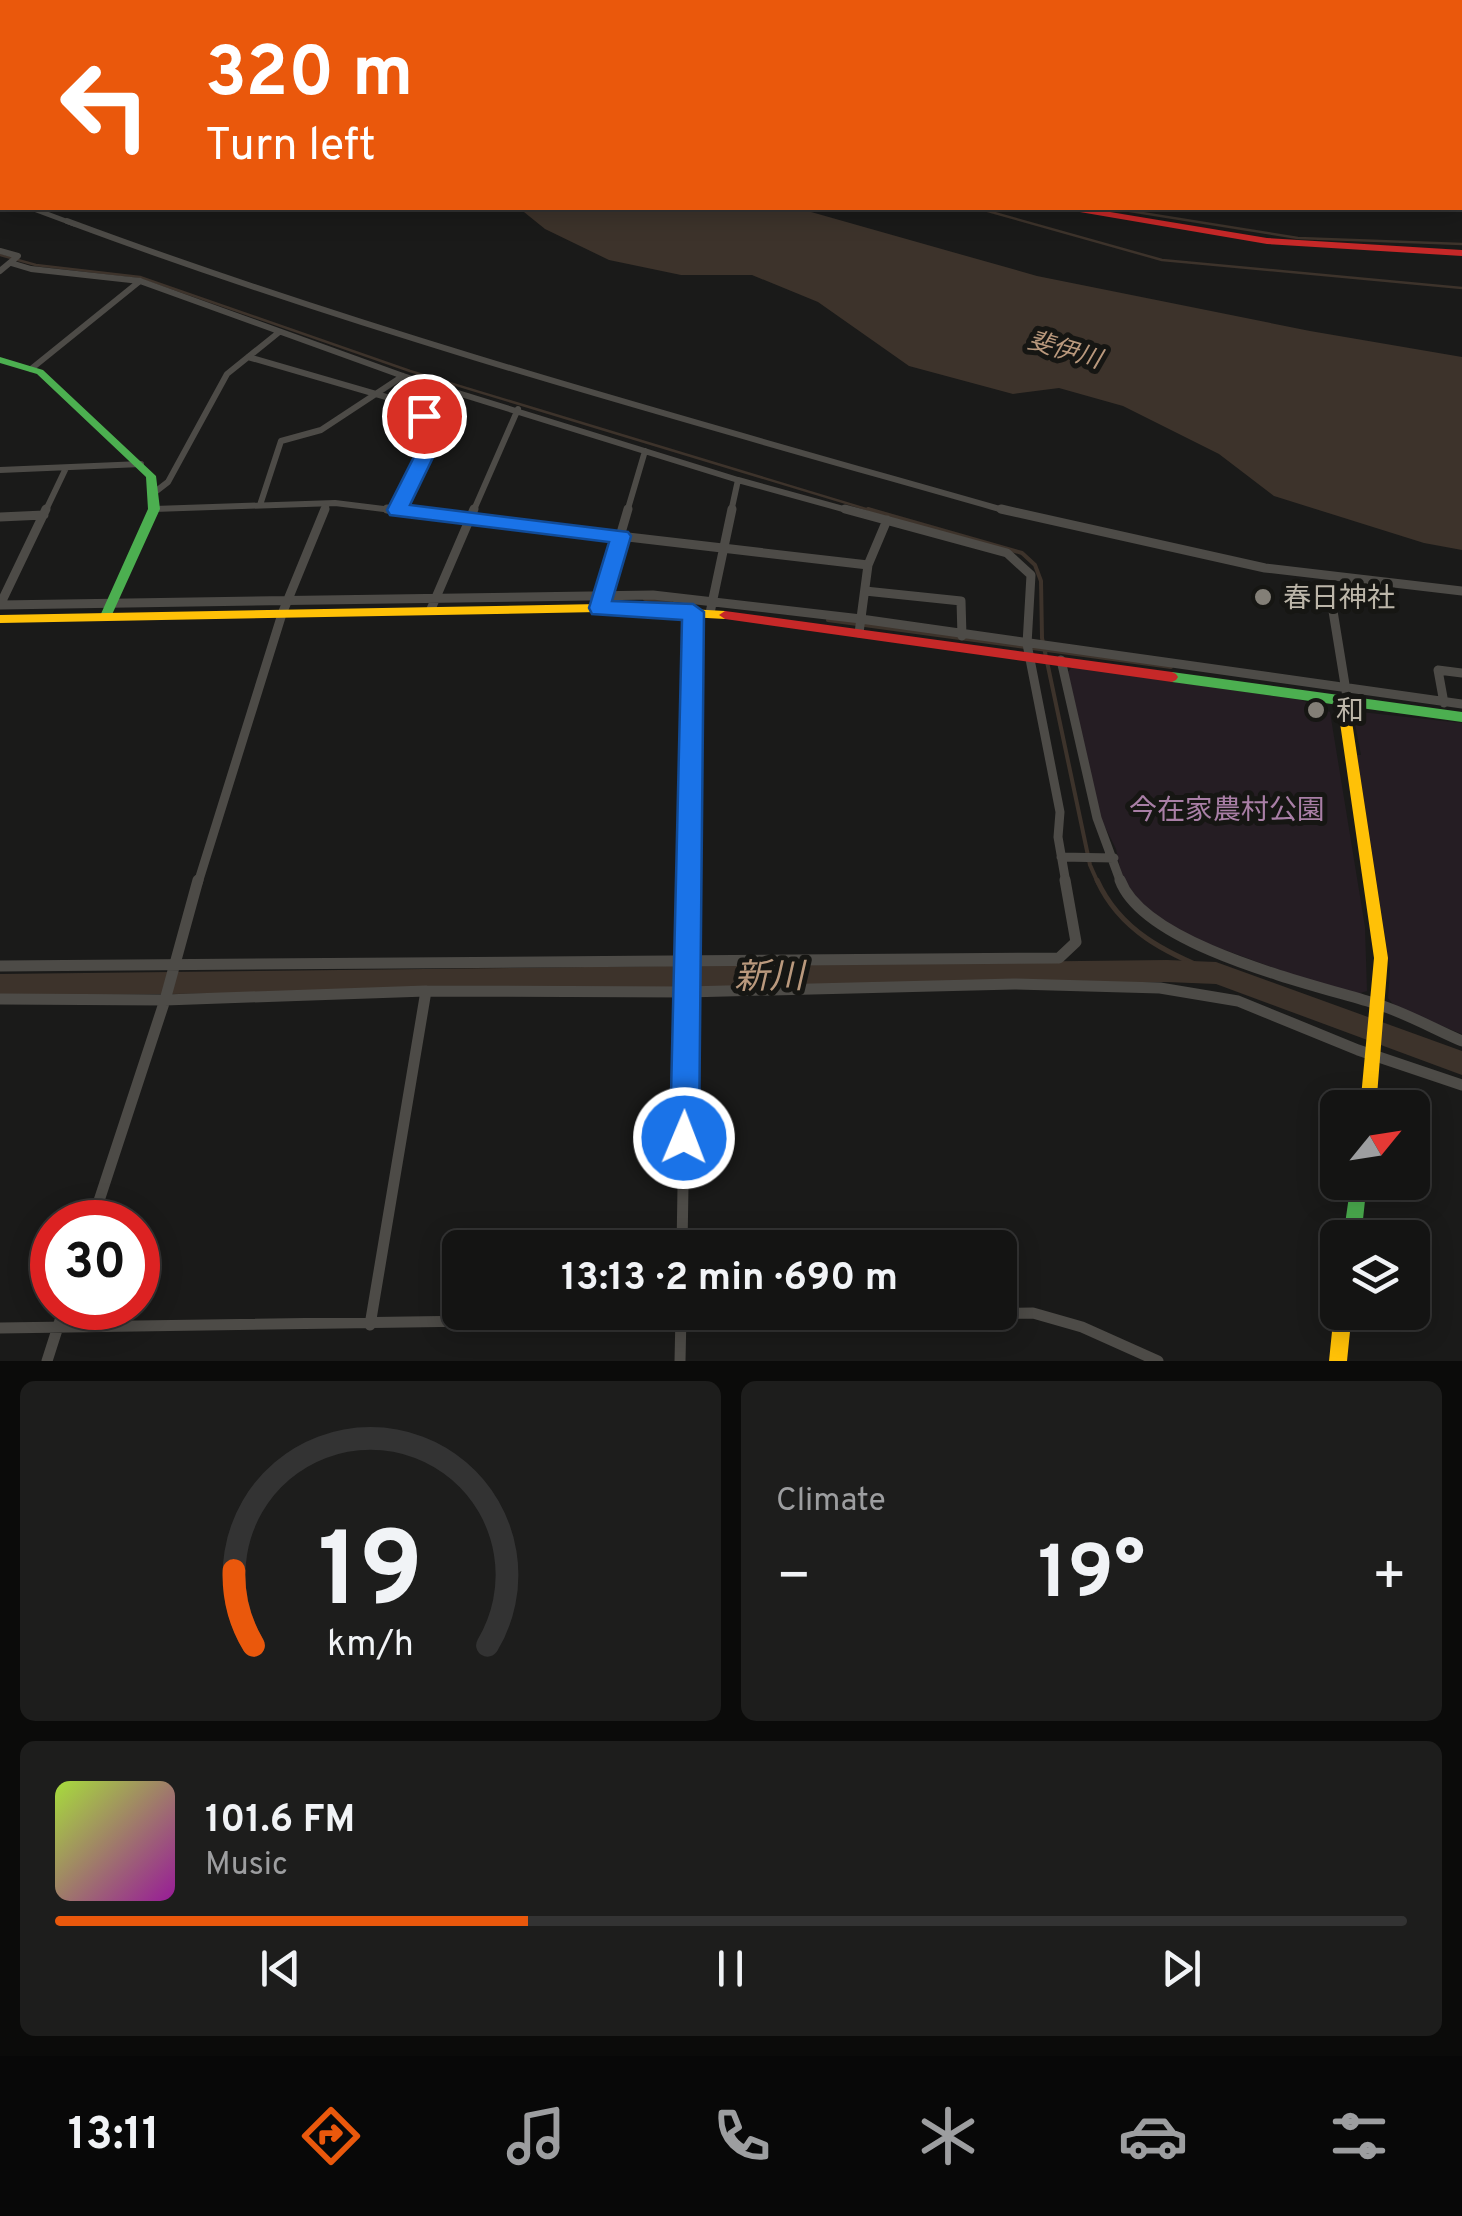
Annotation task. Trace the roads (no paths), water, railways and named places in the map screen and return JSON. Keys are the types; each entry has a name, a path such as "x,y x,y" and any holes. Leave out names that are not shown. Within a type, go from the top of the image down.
{"street":[{"path":"36,210 215,276 594,394 1033,518 1265,568 1462,591"},
{"path":"1086,210 1254,239 1362,250 1462,253"},
{"path":"0,251 18,256 0,271"},
{"path":"0,966 171,969 1059,958 1076,942 1060,812 1028,650 1031,575 1020,560 1007,552 738,480 403,376 140,281 31,269 11,263"},
{"path":"31,368 140,281"},
{"path":"155,492 168,482 227,374 278,333"},
{"path":"248,357 400,401 424,416 432,441 397,510"},
{"path":"0,360 40,372 151,476 154,509 109,609"},
{"path":"260,506 281,440 322,430 379,396 403,376"},
{"path":"433,604 518,409"},
{"path":"602,601 646,451"},
{"path":"0,470 140,464"},
{"path":"66,468 0,605 282,614 433,604"},
{"path":"712,607 738,480"},
{"path":"154,509 327,504 868,565"},
{"path":"99,1200 165,1000 171,969 282,614 327,504"},
{"path":"0,517 44,515"},
{"path":"860,626 868,565 887,520"},
{"path":"864,591 961,600 962,640"},
{"path":"0,618 288,600 433,604 602,601 712,607 1270,683 1345,697 1445,708 1462,704"},
{"path":"602,601 693,612 712,607"},
{"path":"1333,611 1381,958 1370,1090"},
{"path":"682,1230 693,612"},
{"path":"1028,650 1061,660 1146,667"},
{"path":"1061,660 1095,808 1126,894 1148,918 1176,936 1462,1041"},
{"path":"1445,708 1438,670 1462,674"},
{"path":"1445,708 1462,717"},
{"path":"1066,857 1112,858"},
{"path":"0,999 165,1000 426,991 687,992 1014,984 1192,990 1238,1000 1462,1085"},
{"path":"370,1324 426,991"},
{"path":"1017,1314 1082,1327 1158,1361"},
{"path":"160,1326 442,1322"},
{"path":"0,1328 30,1327"},
{"path":"47,1361 56,1330"},
{"path":"680,1361 681,1330"},
{"path":"1338,1361 1342,1330"}],"water":[{"name":"斐伊川","path":"521,210 804,210 1037,276 1462,357 1462,550 1424,543 1274,496 1219,454 1123,406 1059,388 1013,394 909,366 818,302 752,275 681,275 609,260 545,229"}],"waterway":[{"path":"984,210 1162,260 1462,288"},
{"path":"1123,210 1298,238 1462,244"},
{"path":"0,255 36,265 140,277 410,371 876,512"},
{"path":"868,509 1022,553 1035,565 1041,581 1044,650"},
{"path":"645,599 670,601"},
{"path":"828,620 1044,650"},
{"path":"1044,650 1171,667"},
{"path":"1044,650 1090,865 1098,883"},
{"path":"1097,880 1118,913 1146,938 1216,973"},
{"name":"新川","path":"0,985 1216,973 1462,1063"}],"place":[{"name":"春日神社","path":"1263,597"},
{"name":"和","path":"1316,710"}],"park label":[{"name":"今在家農村公園","path":"1227,809"}]}
